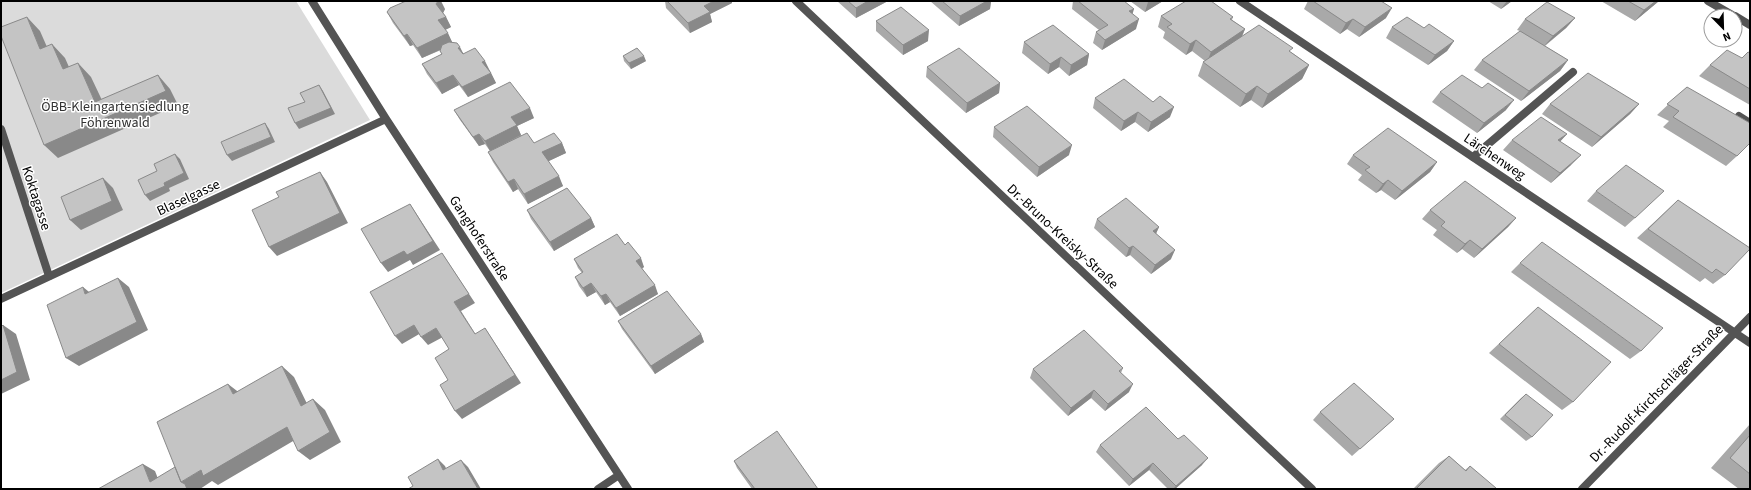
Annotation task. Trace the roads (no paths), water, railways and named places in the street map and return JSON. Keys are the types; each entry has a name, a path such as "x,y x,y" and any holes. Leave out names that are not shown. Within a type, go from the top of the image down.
{"street":[{"name":"Ganghoferstraße","path":"312,1 386,119 628,489"},
{"name":"Dr.-Bruno-Kreisky-Straße","path":"796,1 1312,489"},
{"name":"Lärchenweg","path":"1240,1 1750,343"},
{"path":"1708,1 1721,8"},
{"path":"1473,157 1573,72"},
{"path":"1739,116 1750,123"},
{"name":"Blaselgasse","path":"1,299 386,119"},
{"name":"Koktagasse","path":"1,129 49,276"},
{"name":"Dr.-Rudolf-Kirchschläger-Straße","path":"1582,489 1750,317"},
{"path":"598,489 619,475"}],"park label":[{"name":"ÖBB-Kleingartensiedlung Föhrenwald","path":"115,114"}]}
